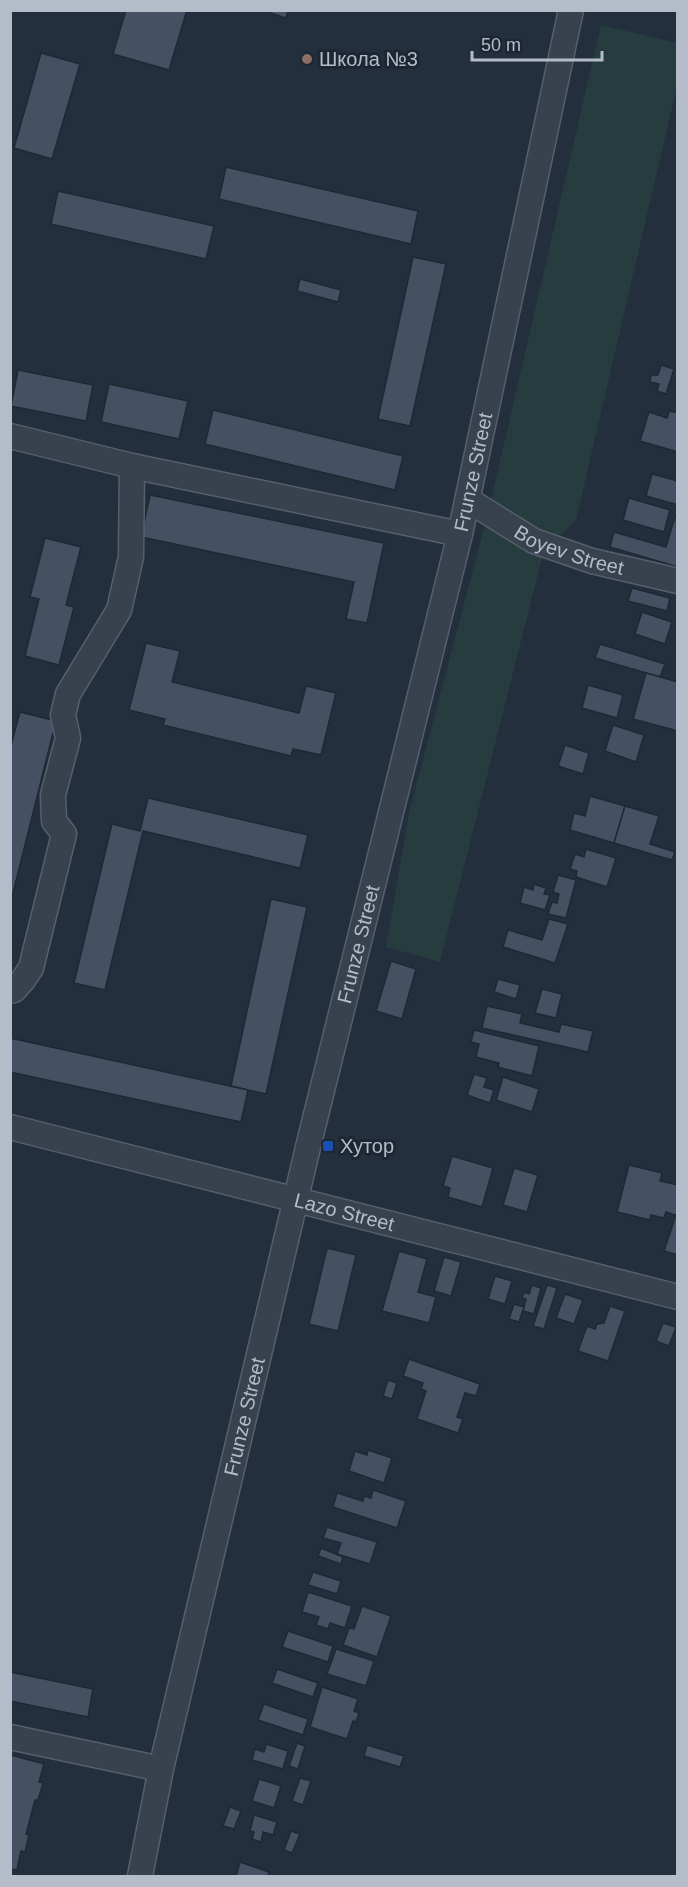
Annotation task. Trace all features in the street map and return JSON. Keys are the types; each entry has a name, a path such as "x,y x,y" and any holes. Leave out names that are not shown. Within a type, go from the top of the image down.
{"street":[{"name":"Frunze Street","path":"140,1876 161,1769 309,1143 468,500 571,10"},
{"path":"10,436 132,466 460,534"},
{"path":"10,991 14,990 31,968 64,834 54,821 53,795 68,738 63,715 68,694 119,610 131,557 132,466"},
{"name":"Boyev Street","path":"468,500 534,541 592,561 678,581"},
{"name":"Lazo Street","path":"10,1127 678,1297"},
{"path":"10,1737 161,1769"}],"green space":[{"path":"601,25 677,43 677,86 576,520 543,554 440,962 386,947 409,813 488,513"}],"building":[{"path":"126,10 187,10 169,70 113,54"},
{"path":"261,10 288,10 286,18"},
{"path":"41,53 80,64 52,159 14,148"},
{"path":"226,167 418,211 411,244 219,199"},
{"path":"58,191 214,226 206,259 51,224"},
{"path":"413,257 446,264 410,426 378,419"},
{"path":"300,279 341,290 338,302 297,291"},
{"path":"661,365 674,369 666,394 657,391 659,384 650,382 651,375 658,375"},
{"path":"18,370 93,385 86,421 11,406"},
{"path":"109,384 188,401 179,439 101,422"},
{"path":"213,410 403,456 395,490 205,444"},
{"path":"669,411 678,413 678,452 640,441 649,412 667,418"},
{"path":"652,474 678,481 678,505 646,496"},
{"path":"150,495 384,543 367,623 346,619 354,582 141,537"},
{"path":"629,498 670,510 664,532 623,520"},
{"path":"676,513 678,567 610,547 614,532 666,547"},
{"path":"45,538 81,547 66,605 74,607 59,665 25,656 39,599 30,597"},
{"path":"632,588 670,598 667,611 628,601"},
{"path":"642,612 672,622 665,644 635,634"},
{"path":"146,643 180,651 172,682 299,713 306,686 336,693 321,755 293,749 291,756 163,725 165,719 129,710"},
{"path":"600,644 665,664 660,677 595,658"},
{"path":"646,673 678,682 678,731 633,719"},
{"path":"588,685 623,695 617,718 582,708"},
{"path":"20,712 56,721 10,905 10,749"},
{"path":"613,725 644,735 636,762 605,751"},
{"path":"565,745 589,753 583,774 558,766"},
{"path":"590,796 625,806 614,843 570,830 574,813 585,816"},
{"path":"148,798 308,835 300,868 143,831 105,990 74,983 112,824 140,831"},
{"path":"625,806 659,816 650,844 675,852 672,860 614,843"},
{"path":"586,849 616,858 607,887 576,877 577,871 570,869 575,854 584,857"},
{"path":"558,875 576,880 566,918 548,914 552,902 557,903 559,894 553,892"},
{"path":"534,884 546,888 544,894 550,895 545,910 520,903 524,887 533,890"},
{"path":"271,899 307,907 266,1094 231,1086"},
{"path":"549,919 568,924 555,963 503,947 508,930 542,940"},
{"path":"391,961 416,969 402,1019 376,1011"},
{"path":"498,979 520,985 516,999 494,992"},
{"path":"542,989 562,994 556,1018 535,1013"},
{"path":"487,1006 522,1014 520,1023 559,1032 561,1024 593,1031 588,1052 482,1028"},
{"path":"474,1030 539,1046 532,1076 498,1067 499,1063 476,1057 479,1044 471,1042"},
{"path":"10,1038 248,1090 241,1122 10,1072"},
{"path":"474,1074 487,1078 484,1087 494,1090 490,1103 467,1095"},
{"path":"503,1077 539,1089 532,1112 496,1100"},
{"path":"452,1156 493,1168 482,1207 448,1197 450,1188 443,1186"},
{"path":"629,1165 662,1173 660,1181 678,1185 678,1216 666,1212 664,1218 651,1215 650,1220 617,1212"},
{"path":"514,1168 538,1175 527,1212 503,1205"},
{"path":"676,1215 678,1216 678,1255 664,1251"},
{"path":"327,1248 356,1255 338,1331 309,1324"},
{"path":"399,1251 427,1259 418,1292 436,1297 429,1323 382,1311"},
{"path":"444,1257 461,1262 451,1296 434,1291"},
{"path":"495,1276 512,1281 505,1304 488,1299"},
{"path":"532,1285 541,1288 534,1314 523,1311 526,1299 522,1298 524,1292 529,1294"},
{"path":"547,1285 557,1288 544,1329 533,1326"},
{"path":"565,1294 583,1300 574,1324 556,1318"},
{"path":"514,1304 524,1307 519,1322 509,1319"},
{"path":"610,1306 625,1311 608,1361 578,1351 587,1326 595,1329 597,1324 604,1323"},
{"path":"663,1323 676,1327 669,1346 656,1341"},
{"path":"409,1359 480,1384 476,1396 465,1393 457,1417 463,1419 458,1433 417,1419 426,1391 421,1389 423,1383 403,1376"},
{"path":"388,1380 397,1383 392,1399 383,1396"},
{"path":"368,1450 392,1458 384,1483 349,1471 355,1451 367,1455"},
{"path":"373,1490 406,1501 397,1528 333,1507 337,1493 363,1501 364,1496 371,1498"},
{"path":"327,1527 377,1542 370,1564 337,1554 341,1543 323,1538"},
{"path":"321,1548 343,1557 341,1564 318,1556"},
{"path":"313,1572 341,1581 337,1594 308,1585"},
{"path":"308,1592 352,1606 345,1628 330,1623 328,1629 316,1625 319,1617 302,1612"},
{"path":"362,1606 391,1616 377,1657 343,1645 349,1628 354,1629"},
{"path":"288,1631 333,1646 328,1662 282,1647"},
{"path":"336,1649 374,1661 366,1686 327,1674"},
{"path":"277,1669 318,1683 313,1697 272,1683"},
{"path":"10,1672 93,1689 88,1717 10,1701"},
{"path":"322,1687 358,1699 354,1711 359,1713 356,1722 353,1721 347,1739 310,1727"},
{"path":"264,1704 308,1719 303,1735 258,1720"},
{"path":"297,1743 305,1746 298,1769 289,1766"},
{"path":"266,1744 288,1751 283,1769 252,1760 255,1749 264,1752"},
{"path":"367,1745 404,1756 400,1767 364,1756"},
{"path":"11,1755 44,1764 39,1782 43,1783 38,1800 35,1800 26,1834 29,1835 25,1852 21,1851 17,1870 10,1869"},
{"path":"300,1778 311,1781 303,1805 292,1801"},
{"path":"259,1779 281,1786 274,1808 252,1801"},
{"path":"230,1807 241,1811 234,1829 223,1826"},
{"path":"254,1815 277,1822 273,1835 263,1832 261,1842 252,1839 254,1832 250,1831"},
{"path":"291,1831 300,1834 292,1853 284,1850"},
{"path":"240,1862 269,1872 268,1876 236,1876"}],"place":[{"name":"Школа №3","path":"307,59"},
{"name":"Хутор","path":"328,1146"}]}
